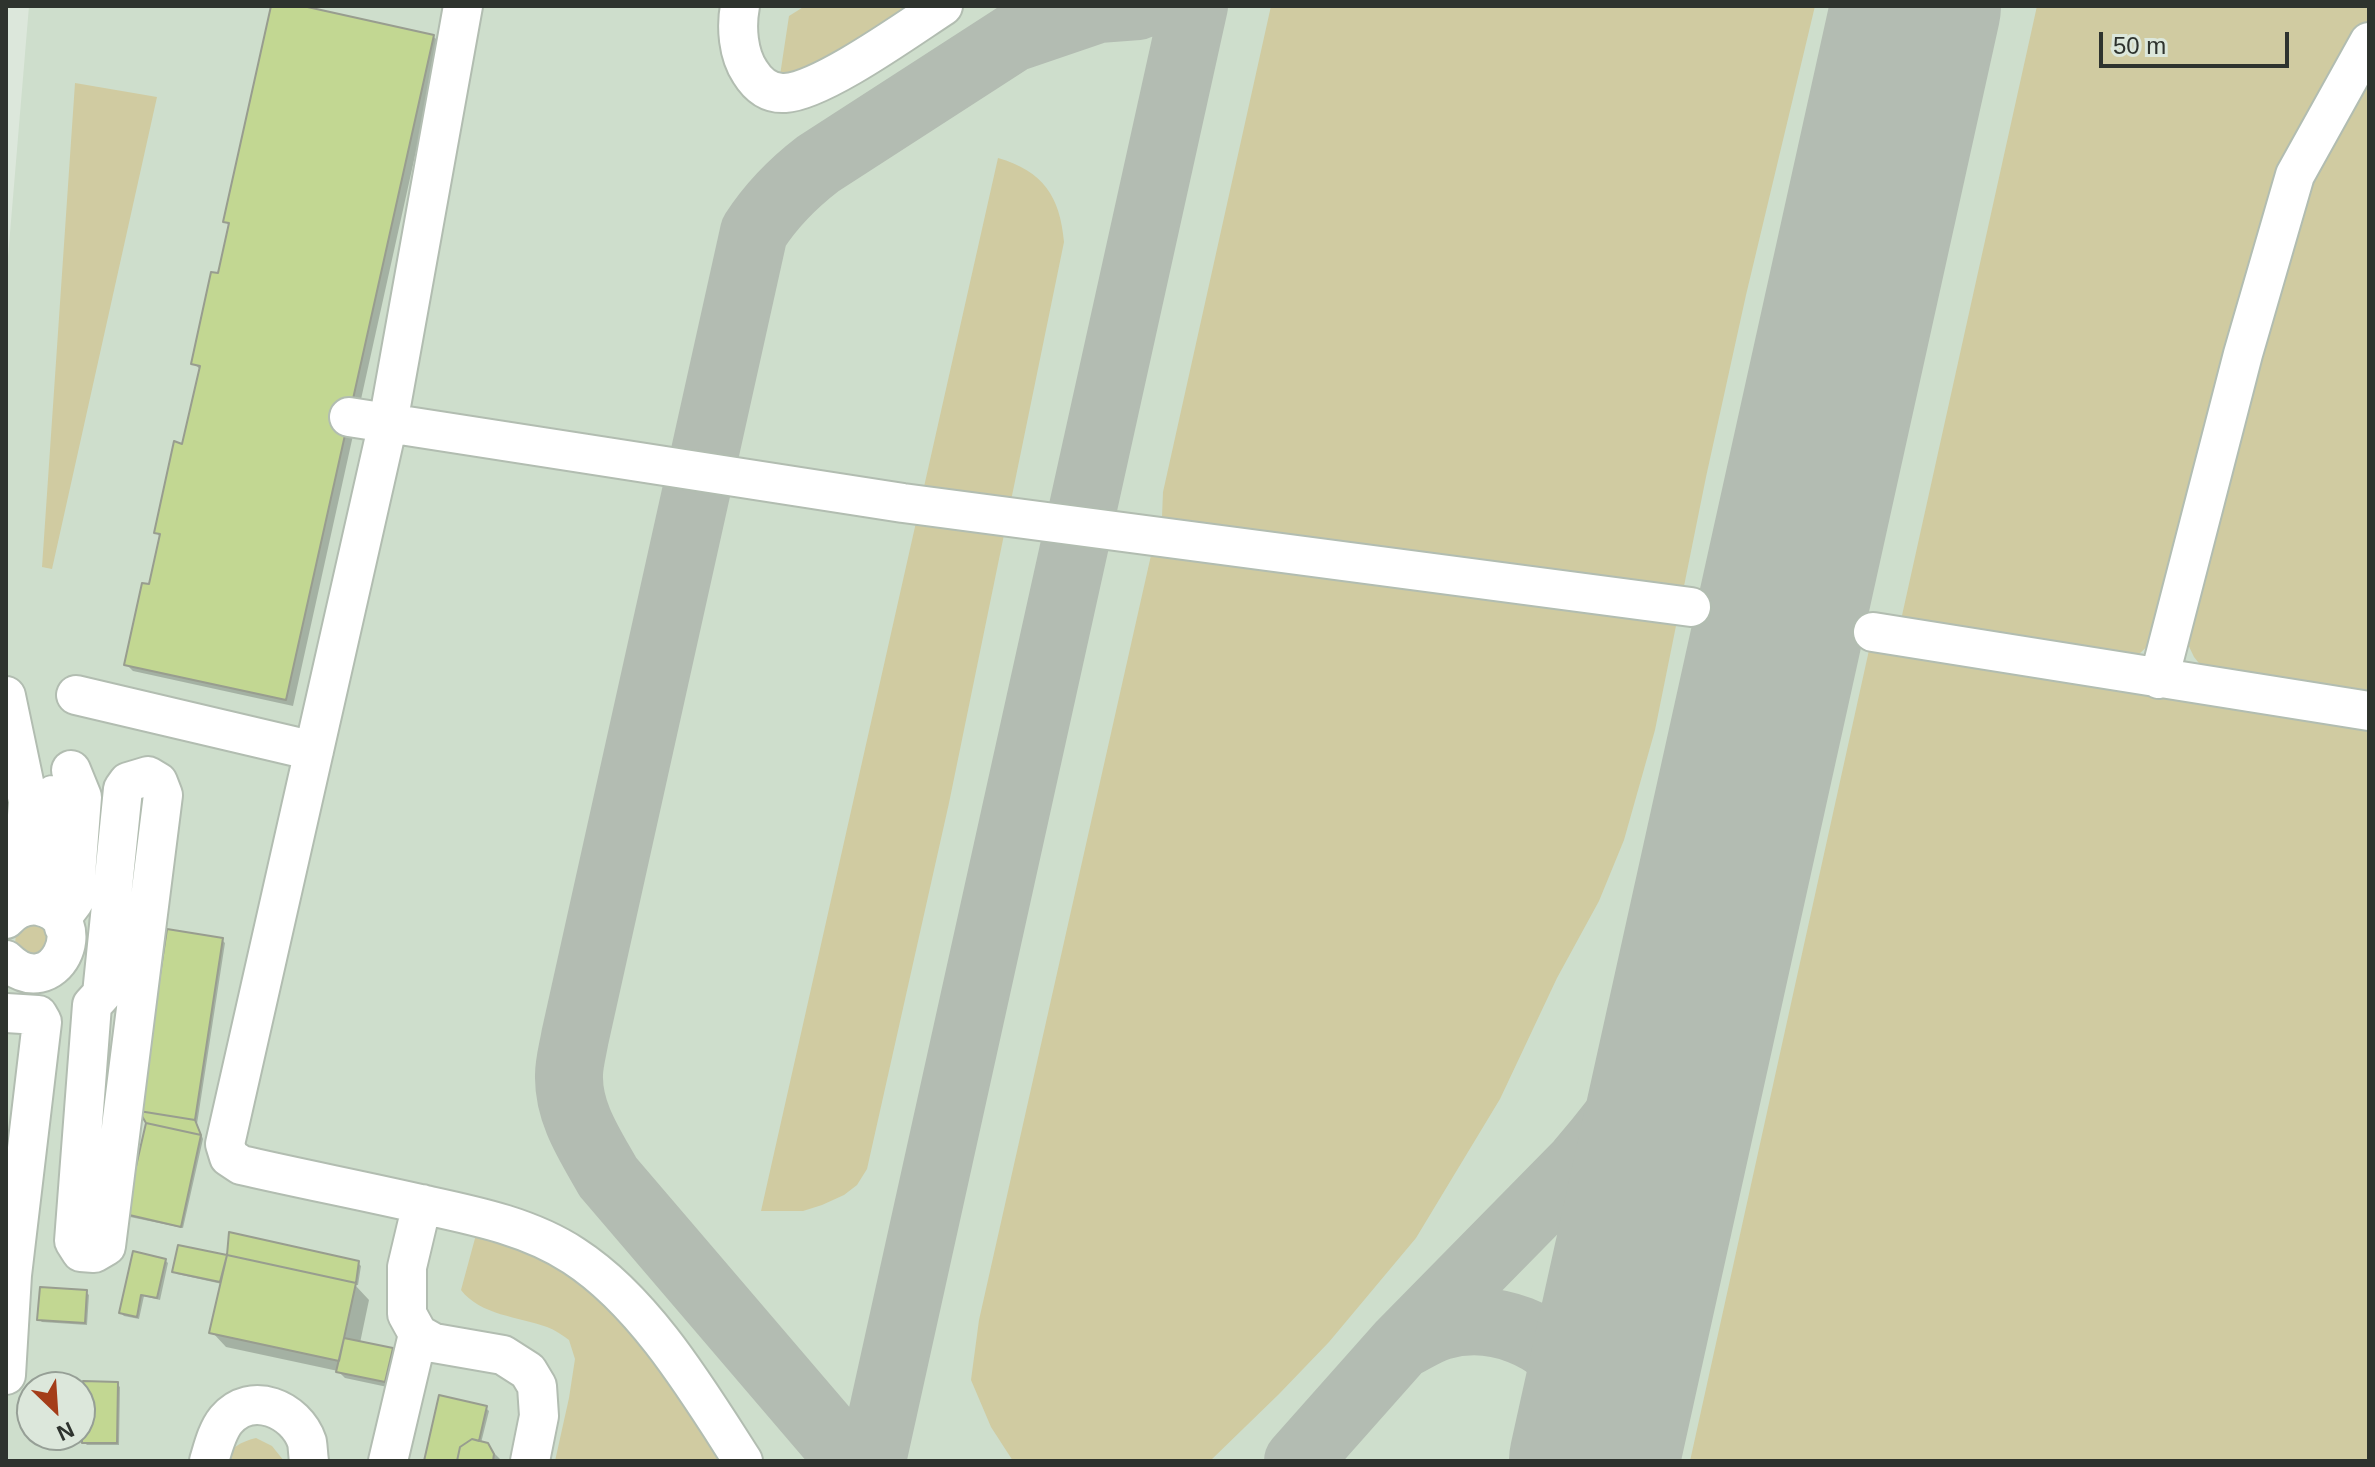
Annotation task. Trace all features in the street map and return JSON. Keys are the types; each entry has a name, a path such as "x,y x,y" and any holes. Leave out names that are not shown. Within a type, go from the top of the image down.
{"lane":[{"path":"463,6 388,423 225,1144 229,1157 241,1165 493,1220 556,1245 576,1257 623,1296 644,1319 699,1393 743,1461"},
{"path":"740,6 739,45 747,67 756,81 768,91 786,93 822,81 943,6"},
{"path":"2159,679 2243,354 2295,175 2369,42"},
{"path":"349,417 918,505 1691,607"},
{"path":"1873,632 2369,711"},
{"path":"76,695 314,751"},
{"path":"10,714 43,801 38,868 10,904 20,908 41,906 59,917 67,915"},
{"path":"148,776 158,782 163,795 106,1246 94,1253 81,1252 74,1241 92,1005 102,994 123,789 128,782 148,776"},
{"path":"6,960 13,967 31,973 41,972 57,963 66,946 76,784"},
{"path":"57,963 60,978 92,1005 135,1007"},
{"path":"6,1013 38,1015 42,1022 12,1275 6,1375"},
{"path":"422,1204 407,1267 407,1314 418,1334 434,1343 503,1355 528,1371 537,1386 539,1416 530,1461"},
{"path":"388,1461 418,1334"},
{"path":"209,1461 226,1420 240,1409 266,1406 278,1409 296,1423 307,1442 309,1461"}],"shaded area":[{"path":"29,6 2369,6 2369,1461 6,1461 6,281"},
{"path":"805,6 924,6 811,77 779,82 789,16"},
{"path":"1271,6 1815,6 1746,295 1655,730 1624,840 1599,901 1557,978 1500,1099 1416,1238 1329,1342 1210,1461 1013,1461 991,1427 971,1380 979,1320 1154,542 1165,524 1162,517 1163,492"},
{"path":"2037,6 2369,6 2369,1461 1690,1461 1873,632 2207,673 2194,657 2185,638 2152,642 2139,654 2120,661 1901,620"},
{"path":"75,83 157,97 52,569 42,567"},
{"path":"998,158 1027,170 1046,188 1058,211 1064,242 949,803 867,1169 857,1185 822,1205 803,1211 761,1211"},
{"path":"22,923 44,923 51,944 33,957 15,944 16,933"},
{"path":"480,1220 583,1265 739,1461 555,1461 575,1359 569,1340 558,1333 489,1310 461,1290"},
{"path":"256,1438 272,1446 284,1461 221,1461 236,1446"}],"building":[{"path":"271,6 303,6 434,35 286,700 124,665 142,583 149,584 160,534 154,533 174,441 182,444 200,366 191,364 211,272 218,273 229,223 223,222"},
{"path":"167,929 223,938 195,1120 139,1111"},
{"path":"139,1111 195,1120 201,1135 146,1123"},
{"path":"146,1123 201,1135 181,1227 125,1214"},
{"path":"229,1232 359,1261 356,1283 227,1255"},
{"path":"178,1245 227,1255 220,1282 172,1272"},
{"path":"133,1251 166,1259 157,1298 141,1295 137,1317 119,1313"},
{"path":"227,1255 356,1283 339,1361 209,1333"},
{"path":"40,1287 87,1290 85,1323 37,1320"},
{"path":"344,1338 393,1348 385,1382 336,1372"},
{"path":"96,1381 118,1382 117,1443 96,1443"},
{"path":"439,1395 487,1406 479,1441 472,1439 460,1447 457,1461 424,1461"},
{"path":"472,1439 488,1443 494,1454 493,1461 457,1461 460,1447"}],"taxiway":[{"path":"851,1461 608,1177 576,1116 570,1089 571,1056 754,232 783,195 818,164 1013,38 1098,9 1138,6"},
{"path":"872,1461 1194,6"},
{"path":"1298,1461 1401,1345 1579,1164 1611,1125 1655,1064 1680,1020 1696,986 1707,950"},
{"path":"1402,1345 1436,1328 1461,1322 1501,1324 1520,1330 1555,1350 1581,1381 1590,1403 1598,1441"}],"runway":[{"path":"1594,1461 1916,6"}]}
